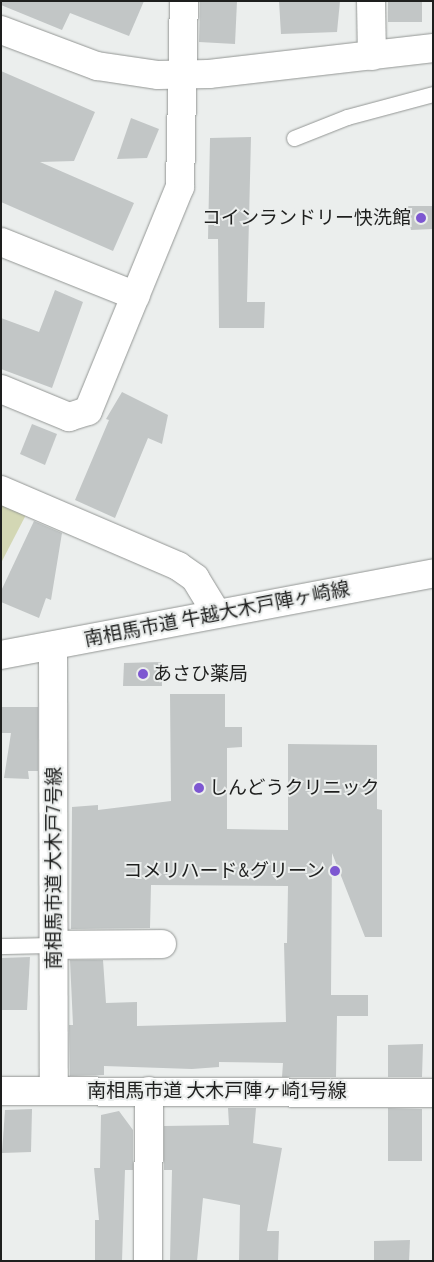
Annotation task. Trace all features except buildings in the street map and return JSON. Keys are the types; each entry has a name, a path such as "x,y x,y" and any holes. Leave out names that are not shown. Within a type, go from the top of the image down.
{"street":[{"path":"1,388 69,417 88,411 180,187 184,1"},
{"path":"371,1 372,56"},
{"path":"1,30 97,66 125,72 182,75 433,48"},
{"path":"1,242 136,296"},
{"path":"1,490 178,566 195,578 217,614"},
{"name":"南相馬市道 牛越大木戸陣ヶ崎線","path":"1,655 433,573"},
{"name":"南相馬市道 大木戸7号線","path":"53,646 54,1090"},
{"path":"55,945 162,944"},
{"name":"南相馬市道 大木戸陣ヶ崎1号線","path":"1,1091 433,1093"},
{"path":"148,1261 149,1091"}],"lane":[{"path":"294,138 347,117 433,94"},
{"path":"1,946 55,945"}],"green space":[{"path":"1,497 29,509 1,563"}],"place":[{"name":"コインランドリー快洗館","path":"421,218"},
{"name":"あさひ薬局","path":"143,674"},
{"name":"しんどうクリニック","path":"199,788"},
{"name":"コメリハード&グリーン","path":"335,871"}]}
